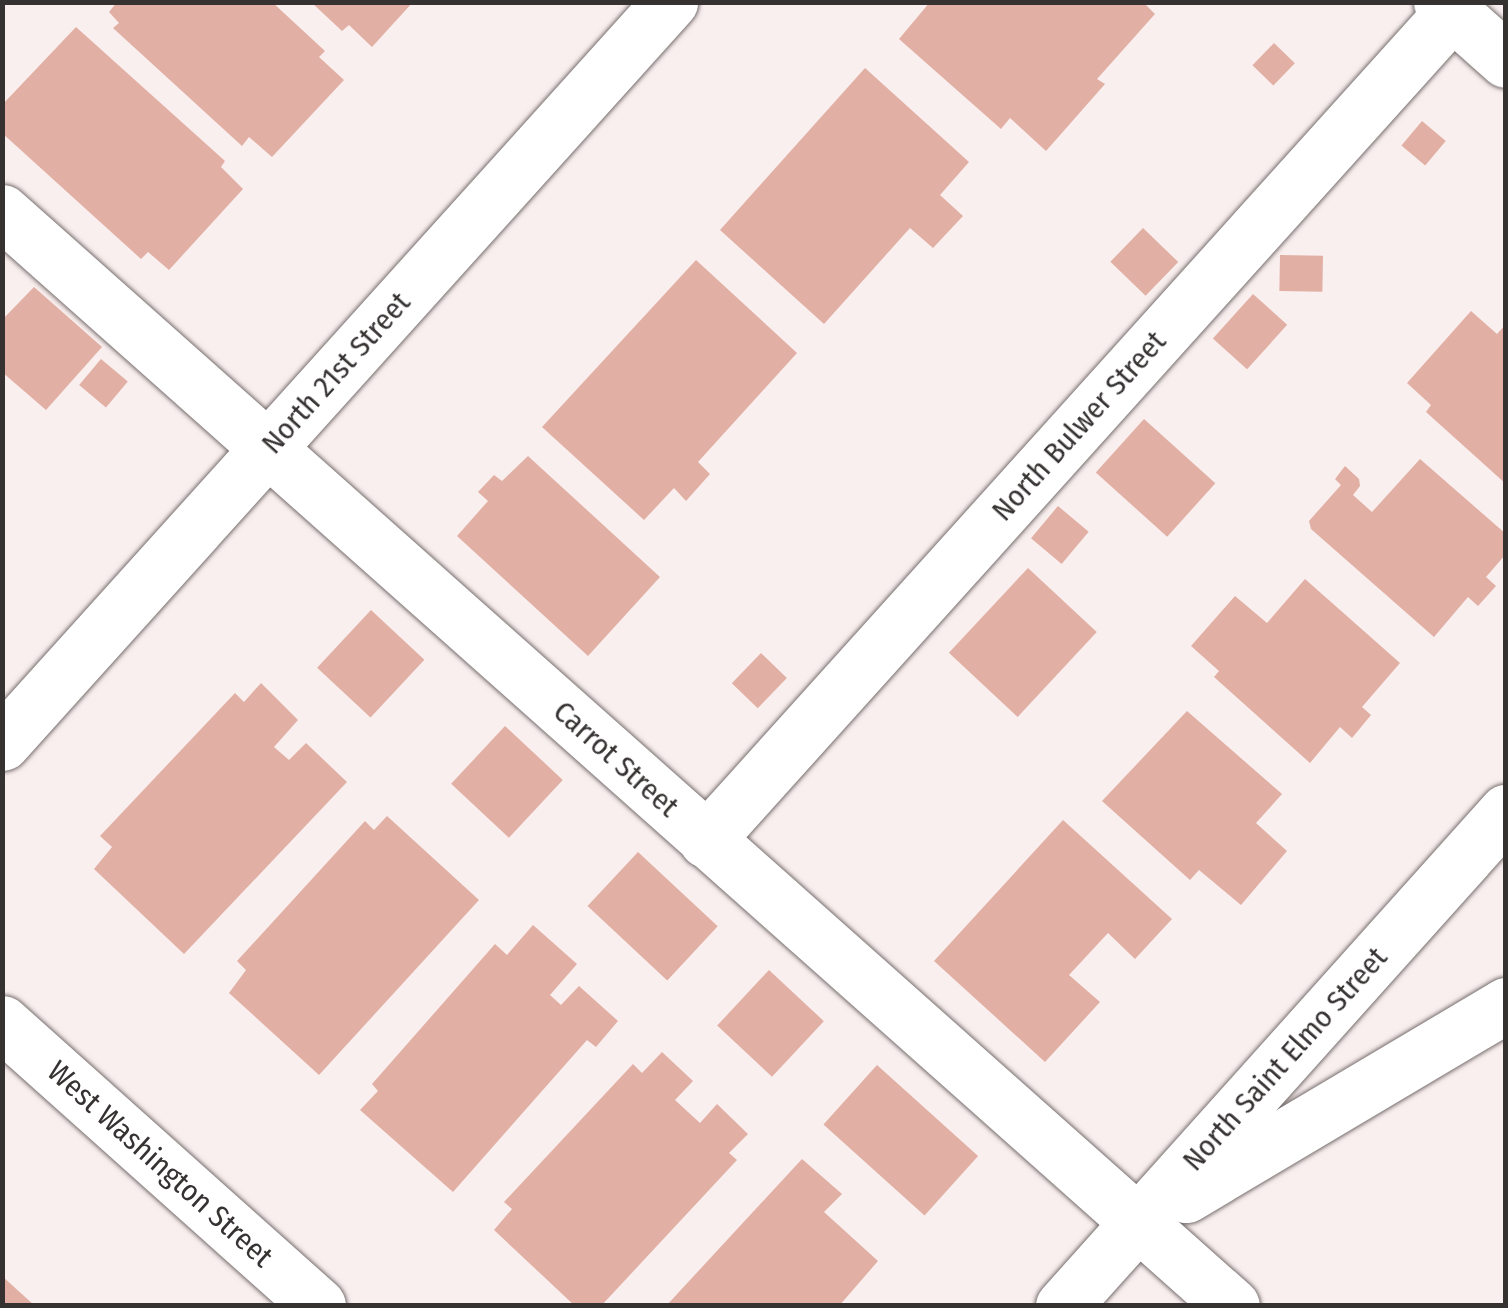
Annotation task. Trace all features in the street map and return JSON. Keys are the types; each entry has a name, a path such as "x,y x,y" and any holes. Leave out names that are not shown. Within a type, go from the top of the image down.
{"street":[{"name":"North 21st Street","path":"2,743 670,2"},
{"path":"1447,7 1506,60"},
{"name":"North Bulwer Street","path":"706,840 1447,7"},
{"name":"Carrot Street","path":"2,212 1232,1306"},
{"name":"North Saint Elmo Street","path":"1063,1306 1505,815"},
{"path":"1140,1222 1506,1005"},
{"name":"West Washington Street","path":"2,1023 318,1306"}],"building":[{"path":"117,2 272,2 325,51 319,57 344,80 272,157 249,137 242,146 113,28 119,23 109,12"},
{"path":"311,2 413,2 372,47 349,25 342,31"},
{"path":"930,2 1143,2 1155,14 1097,79 1105,84 1046,151 1010,118 1001,129 899,39"},
{"path":"76,27 225,161 221,167 243,189 169,270 148,252 141,259 2,133 2,105"},
{"path":"1274,43 1295,63 1273,85 1252,65"},
{"path":"865,68 969,162 940,195 963,216 933,248 910,228 824,324 720,230"},
{"path":"1422,121 1446,141 1425,165 1401,146"},
{"path":"1143,228 1178,262 1146,296 1110,262"},
{"path":"1280,255 1323,256 1322,292 1279,291"},
{"path":"696,260 797,353 698,462 710,474 686,501 674,488 644,520 542,427"},
{"path":"34,287 102,347 46,410 2,372 2,320"},
{"path":"1253,294 1287,325 1247,369 1213,339"},
{"path":"1471,311 1497,334 1506,324 1506,484 1426,412 1431,405 1407,383"},
{"path":"101,359 128,381 106,408 79,385"},
{"path":"1144,419 1215,483 1167,537 1096,473"},
{"path":"528,456 660,577 588,656 457,536 488,501 478,492 494,475 502,481"},
{"path":"1420,459 1506,534 1506,554 1486,577 1496,586 1478,606 1468,597 1434,637 1311,529 1309,521 1341,485 1335,479 1345,466 1359,479 1360,486 1353,495 1372,512"},
{"path":"1058,506 1089,532 1062,564 1031,538"},
{"path":"1028,568 1097,632 1018,717 949,653"},
{"path":"1305,579 1400,663 1362,707 1371,715 1352,738 1340,727 1310,763 1214,677 1219,671 1191,646 1235,596 1267,623"},
{"path":"371,610 424,660 371,718 317,668"},
{"path":"761,653 787,678 758,708 732,683"},
{"path":"261,683 298,720 274,747 289,760 306,743 347,782 184,954 94,869 112,847 100,836 235,693 244,702"},
{"path":"1187,711 1282,794 1256,823 1287,851 1241,905 1199,870 1190,880 1102,801"},
{"path":"505,726 563,780 509,838 451,784"},
{"path":"387,816 479,900 319,1075 229,993 246,970 237,961 365,821 374,830"},
{"path":"1063,820 1172,919 1135,959 1108,933 1069,975 1100,1002 1045,1062 934,961"},
{"path":"638,852 718,926 667,980 588,906"},
{"path":"533,925 577,964 550,995 561,1005 579,986 618,1021 596,1047 587,1040 453,1192 360,1110 378,1091 372,1084 495,944 507,955"},
{"path":"769,970 824,1021 772,1077 717,1026"},
{"path":"662,1052 693,1081 675,1100 700,1123 717,1104 748,1134 729,1153 737,1160 601,1306 575,1306 494,1230 512,1209 504,1202 633,1064 642,1073"},
{"path":"877,1065 978,1156 925,1215 823,1124"},
{"path":"802,1159 842,1194 824,1212 878,1261 839,1306 666,1306"},
{"path":"2,1276 35,1306 2,1306"}]}
